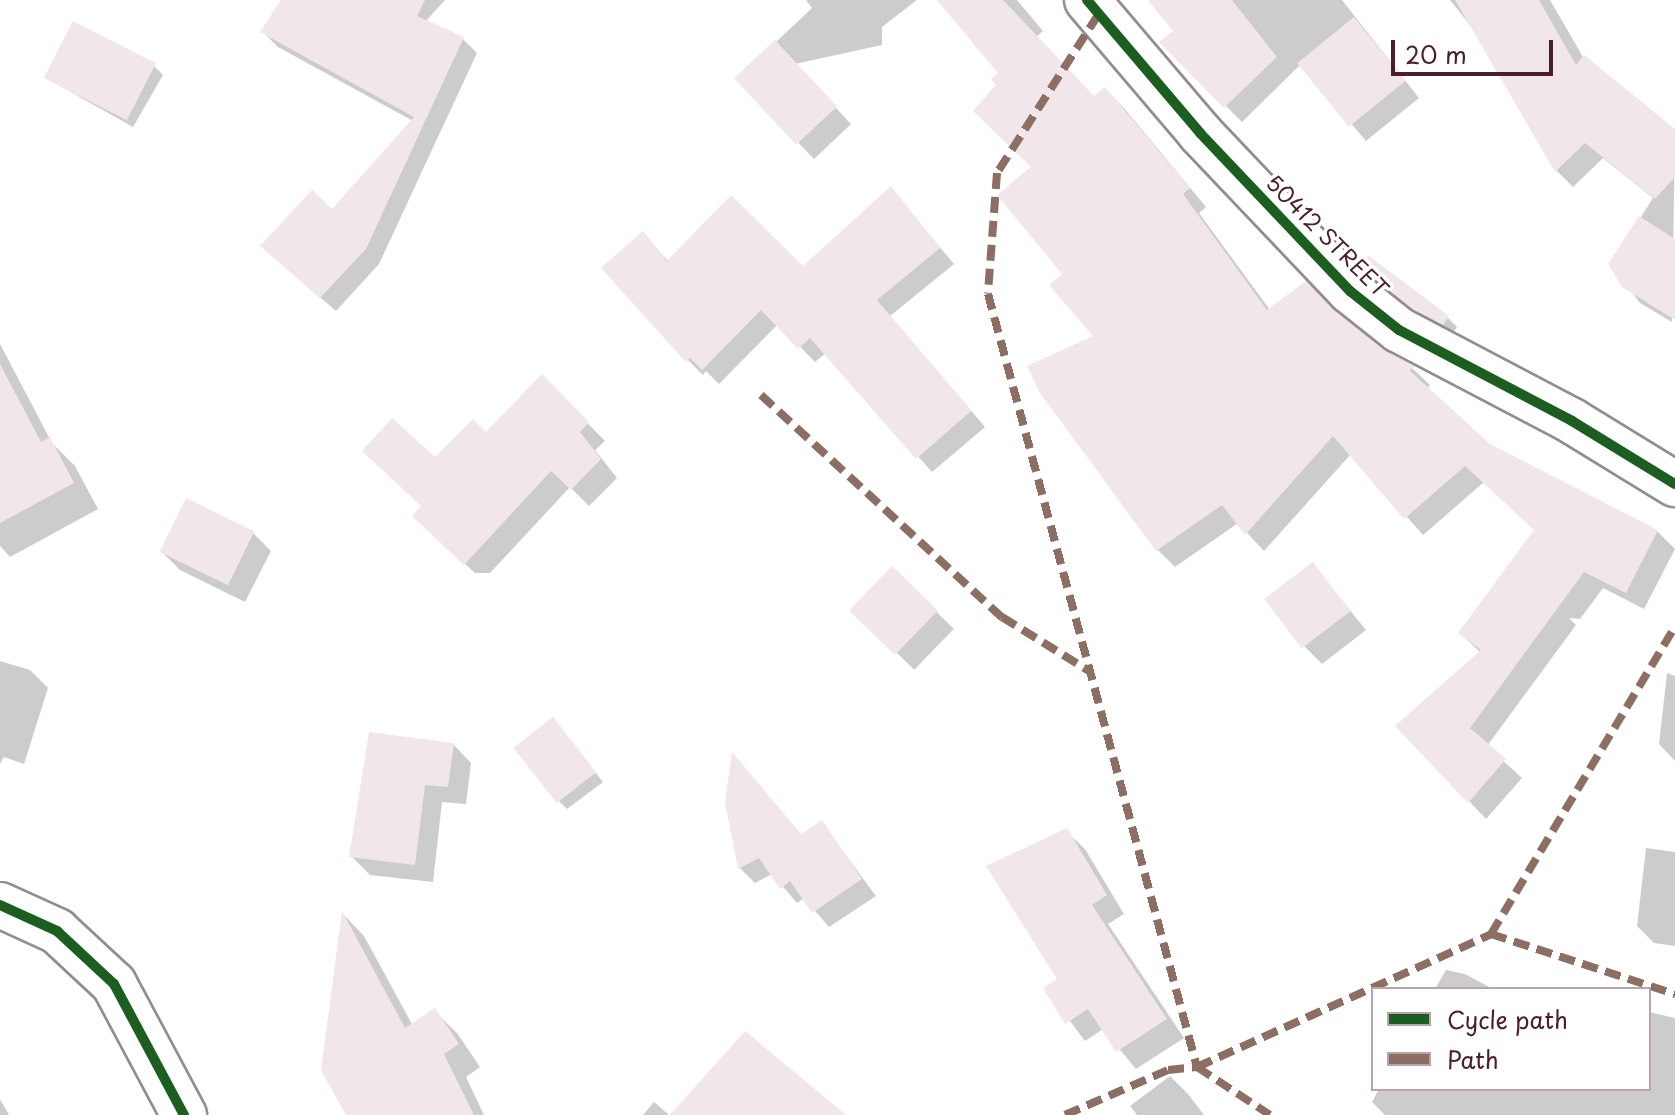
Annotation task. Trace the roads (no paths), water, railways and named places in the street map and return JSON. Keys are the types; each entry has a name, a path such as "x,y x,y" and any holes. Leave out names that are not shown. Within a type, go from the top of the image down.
{"street":[{"name":"50412 STREET","path":"1098,5 1350,291 1399,330 1572,421 1675,484"},
{"path":"0,905 57,931 114,984 184,1115"}]}
